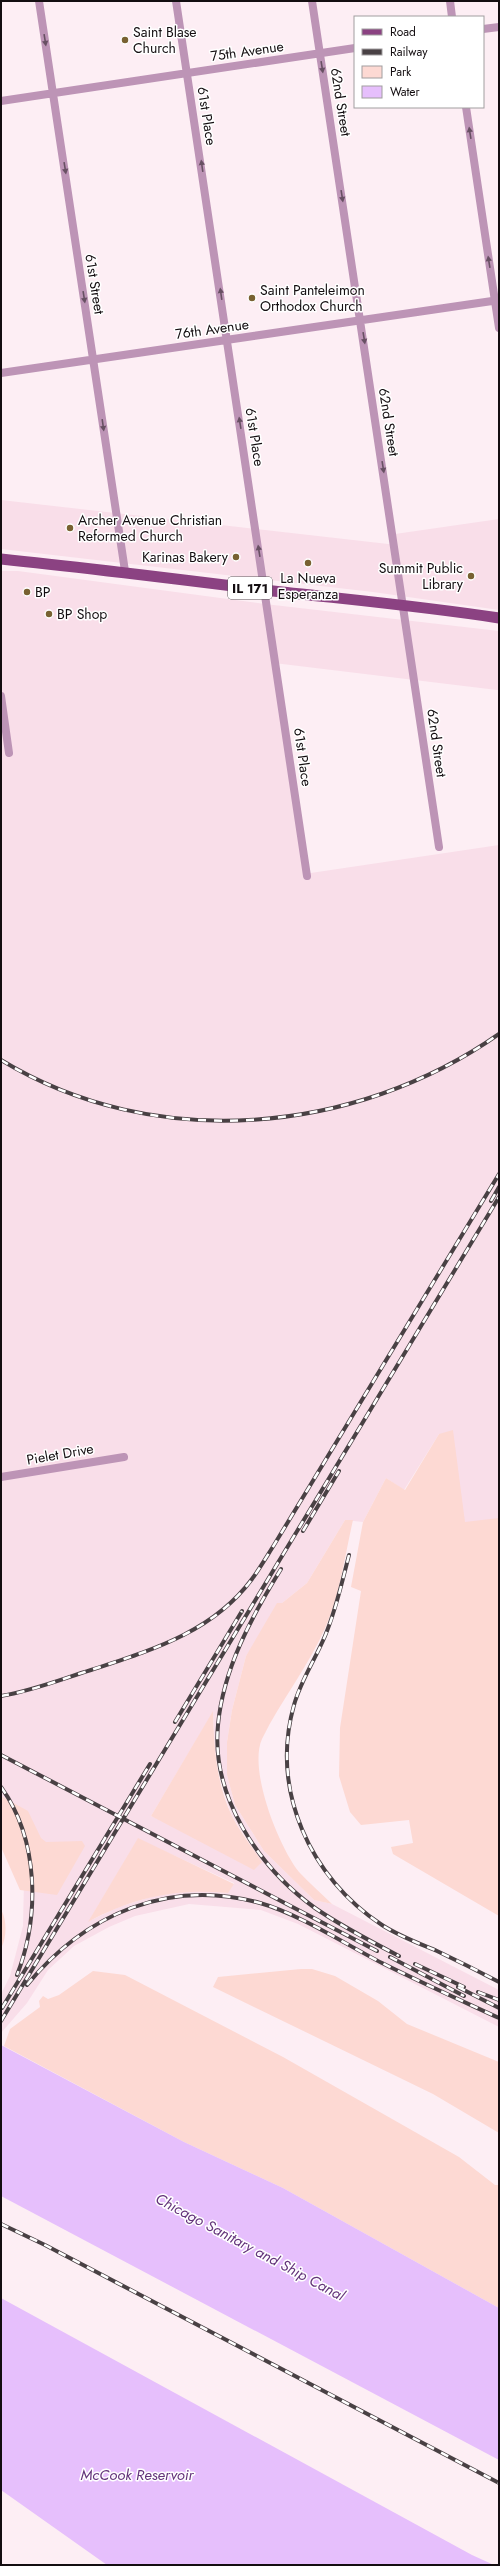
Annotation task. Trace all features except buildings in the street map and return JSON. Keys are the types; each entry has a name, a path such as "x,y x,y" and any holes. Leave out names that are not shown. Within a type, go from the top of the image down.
{"main road":[{"name":"IL 171","path":"1,559 125,571 265,590 404,605 499,618"}],"street":[{"name":"61st Street","path":"39,1 125,571"},
{"name":"61st Place","path":"176,1 307,876"},
{"name":"62nd Street","path":"312,1 404,605 439,847"},
{"path":"450,1 452,16"},
{"path":"484,29 499,27"},
{"name":"75th Avenue","path":"1,101 354,48"},
{"path":"466,108 497,300 499,328"},
{"name":"76th Avenue","path":"1,373 497,300"},
{"path":"1,696 9,753"},
{"name":"Pielet Drive","path":"1,1477 124,1457"}],"shaded area":[{"path":"1,500 397,545 395,534 499,519 499,610 373,592 1,549"},
{"path":"1,571 18,571 265,604 499,631 499,690 274,663 304,874 499,845 499,1810 439,1434 404,1490 386,1478 363,1522 345,1520 307,1583 282,1603 246,1656 232,1710 227,1742 227,1775 235,1805 264,1851 314,1900 332,1904 499,1990 499,2027 298,1924 261,1910 189,1904 135,1916 109,1927 74,1946 48,1970 27,2003 1,2033 1,1994 10,1976 23,1926 24,1881 1,1808","holes":["213,1712 215,1753 225,1796 232,1816 261,1862 151,1816","138,1839 234,1883 234,1884 227,1893 200,1890 175,1891 147,1898 119,1907 89,1921"]}],"green space":[{"path":"453,1430 465,1522 499,1518 499,1916 393,1854 391,1847 413,1843 409,1820 361,1825 350,1812 339,1776 340,1728 361,1591 351,1587 363,1522 386,1478 405,1490 439,1434"},
{"path":"345,1520 353,1520 339,1587 331,1613 312,1655 262,1739 259,1753 259,1769 262,1788 275,1827 283,1845 299,1872 332,1904 314,1900 264,1851 235,1805 227,1775 227,1742 232,1710 246,1656 277,1603 282,1603 307,1583"},
{"path":"213,1711 215,1751 222,1791 235,1822 262,1862 254,1870 151,1816"},
{"path":"1,1796 28,1811 41,1838 46,1842 82,1841 85,1846 57,1895 20,1890 1,1847"},
{"path":"138,1838 234,1884 228,1893 191,1892 156,1896 122,1906 88,1922"},
{"path":"1,1910 6,1929 1,1948"},
{"path":"312,1969 335,1976 378,2001 407,2024 499,2062 499,2133 433,2094 213,1987 218,1977"},
{"path":"93,1971 125,1975 283,2057 459,2157 495,2185 499,2185 499,2308 283,2188 184,2142 4,2046 10,2029 40,2007 39,2001 43,1996 48,1999 59,1995"}],"water":[{"name":"Chicago Sanitary and Ship Canal","path":"1,2045 184,2142 283,2188 499,2308 499,2460 1,2196"},
{"name":"McCook Reservoir","path":"1,2298 472,2555 494,2565 107,2565 1,2490"}],"railway":[{"path":"1,1060 60,1090 123,1109 188,1119 253,1120 318,1111 382,1094 443,1068 499,1034"},
{"path":"1,1696 24,1691 114,1663 180,1637 219,1613 236,1597 261,1566 499,1174"},
{"path":"491,1201 499,1187"},
{"path":"1,2021 499,1197"},
{"path":"303,1531 339,1471"},
{"path":"349,1555 329,1626 297,1696 288,1737 288,1769 292,1800 302,1829 316,1857 334,1883 357,1906 395,1933 437,1951 499,1982"},
{"path":"281,1569 240,1644 232,1663 226,1684 218,1725 218,1752 222,1778 231,1804 243,1828 275,1873 294,1892 325,1915 399,1956"},
{"path":"175,1722 242,1611"},
{"path":"1,1755 377,1951"},
{"path":"2,2008 150,1764"},
{"path":"1,1787 14,1808 23,1830 29,1854 32,1879 30,1928 17,1975"},
{"path":"27,1985 50,1960 75,1939 102,1921 131,1908 162,1899 193,1895 226,1896 260,1903 290,1914 382,1963 499,2018"},
{"path":"390,1957 464,1996"},
{"path":"415,1964 464,1987"},
{"path":"458,1987 499,2008"},
{"path":"478,1992 499,2000"},
{"path":"1,2224 45,2245 499,2483"}],"place":[{"name":"Saint Blase Church","path":"125,40"},
{"name":"Saint Panteleimon Orthodox Church","path":"252,298"},
{"name":"Archer Avenue Christian Reformed Church","path":"70,528"},
{"name":"Karinas Bakery","path":"236,557"},
{"name":"La Nueva Esperanza","path":"308,563"},
{"name":"Summit Public Library","path":"471,576"},
{"name":"BP","path":"27,592"},
{"name":"BP Shop","path":"49,614"}]}
